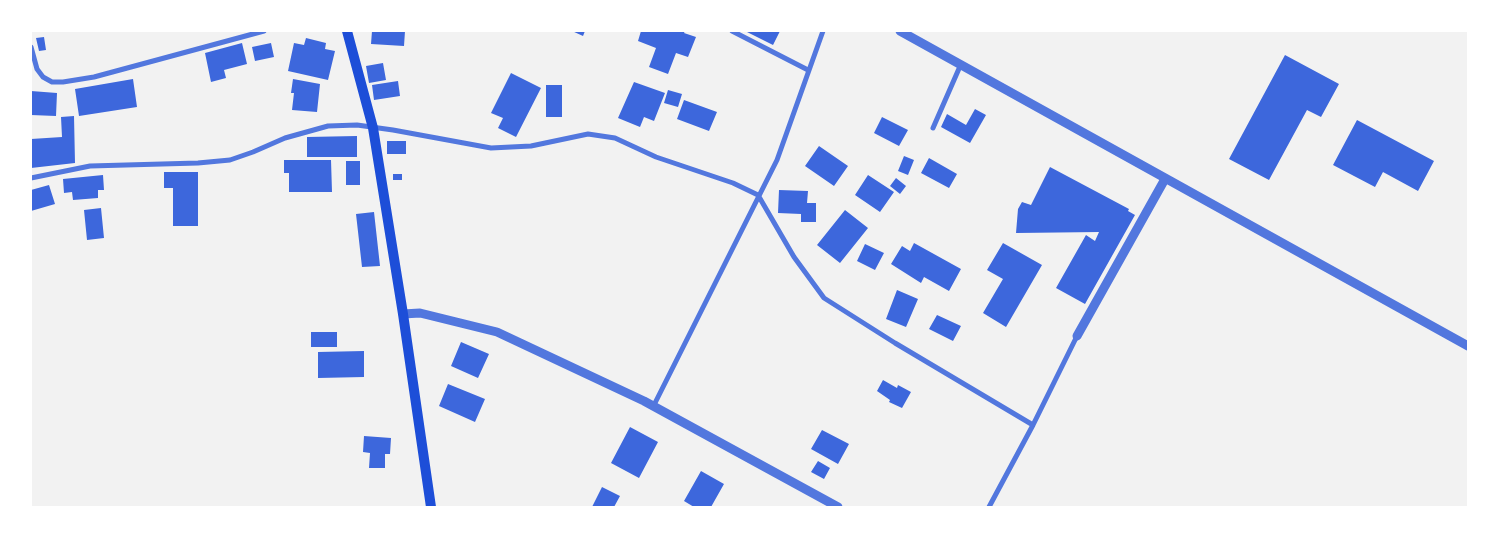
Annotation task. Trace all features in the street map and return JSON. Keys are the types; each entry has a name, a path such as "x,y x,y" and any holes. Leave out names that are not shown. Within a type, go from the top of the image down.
{"main road":[{"path":"347,31 373,128 403,314 431,507"}],"street":[{"path":"31,46 37,69 43,77 52,82 63,82 94,77 264,31"},
{"path":"732,31 808,70"},
{"path":"653,406 777,160 823,31"},
{"path":"900,31 1468,346"},
{"path":"933,128 960,64"},
{"path":"31,178 90,166 198,163 230,160 285,138 328,126 358,125 491,148 531,146 588,134 615,138 656,157 733,183 758,195 794,258 824,298 1033,425"},
{"path":"989,507 1033,425 1076,336 1165,179"},
{"path":"403,314 420,313 497,332 653,406 838,507"}],"building":[{"path":"372,31 405,31 404,46 371,44"},
{"path":"572,31 585,31 583,36"},
{"path":"641,31 685,31 684,33 696,37 688,57 676,53 668,74 649,67 656,48 638,41"},
{"path":"745,31 780,31 773,45"},
{"path":"44,37 46,50 39,51 36,38"},
{"path":"306,38 326,43 325,49 335,51 328,80 288,71 294,43 304,45"},
{"path":"242,43 247,64 224,70 226,78 211,82 205,53"},
{"path":"271,43 274,57 255,61 252,47"},
{"path":"1285,55 1339,84 1321,117 1307,110 1269,180 1229,159"},
{"path":"383,63 386,80 369,83 366,66"},
{"path":"511,73 541,88 516,137 498,128 503,118 491,113"},
{"path":"133,79 137,107 79,116 75,89"},
{"path":"293,79 320,84 317,112 292,110 294,93 291,93"},
{"path":"398,81 400,96 374,100 372,85"},
{"path":"634,82 665,93 654,121 644,117 640,127 618,118"},
{"path":"546,85 562,85 562,117 546,117"},
{"path":"668,90 682,94 678,107 664,103"},
{"path":"31,91 57,93 56,116 31,115"},
{"path":"684,100 717,112 709,131 677,119"},
{"path":"975,109 986,115 970,143 941,127 947,114 966,125"},
{"path":"74,116 75,163 31,168 31,139 62,137 61,117"},
{"path":"882,117 908,130 899,146 874,133"},
{"path":"1357,120 1434,161 1418,191 1383,172 1375,187 1333,165"},
{"path":"357,136 357,157 307,157 307,137"},
{"path":"387,141 406,141 406,154 387,154"},
{"path":"819,146 848,166 834,186 805,166"},
{"path":"904,156 914,160 908,175 898,171"},
{"path":"929,158 957,174 949,188 921,173"},
{"path":"284,160 331,160 332,192 289,192 289,173 284,173"},
{"path":"346,161 360,161 360,185 346,185"},
{"path":"1050,167 1129,209 1128,211 1135,215 1085,304 1056,288 1086,235 1095,241 1099,232 1016,233 1018,209 1022,202 1031,205"},
{"path":"164,172 198,172 198,226 173,226 173,188 164,188"},
{"path":"393,174 402,174 402,180 393,180"},
{"path":"103,175 104,190 98,190 98,198 73,200 72,192 64,193 63,179"},
{"path":"868,175 894,192 880,212 855,195"},
{"path":"896,178 906,186 900,194 890,186"},
{"path":"49,185 55,204 31,211 31,190"},
{"path":"779,190 808,191 807,203 816,203 816,222 801,222 801,214 778,213"},
{"path":"101,208 104,238 87,240 84,210"},
{"path":"845,210 868,228 840,263 817,245"},
{"path":"374,212 380,266 362,267 356,214"},
{"path":"914,243 961,269 949,291 924,277 921,283 891,264 902,246 910,251"},
{"path":"1003,243 1042,265 1006,327 983,313 1003,279 987,270"},
{"path":"865,244 884,253 875,270 857,261"},
{"path":"897,290 918,299 906,327 886,319"},
{"path":"937,315 961,326 953,341 929,329"},
{"path":"311,332 337,332 337,347 311,347"},
{"path":"461,342 489,354 478,378 451,366"},
{"path":"364,351 364,377 318,378 318,352"},
{"path":"883,380 897,388 898,385 911,392 902,408 889,402 890,400 877,391"},
{"path":"448,384 485,399 475,422 439,406"},
{"path":"630,427 658,442 639,478 611,463"},
{"path":"822,430 849,444 838,464 811,449"},
{"path":"364,436 391,438 390,454 385,454 385,468 369,468 370,453 363,452"},
{"path":"818,461 830,468 824,479 811,472"},
{"path":"701,471 724,484 711,507 694,507 684,501"},
{"path":"602,487 620,496 614,507 592,507"}]}
